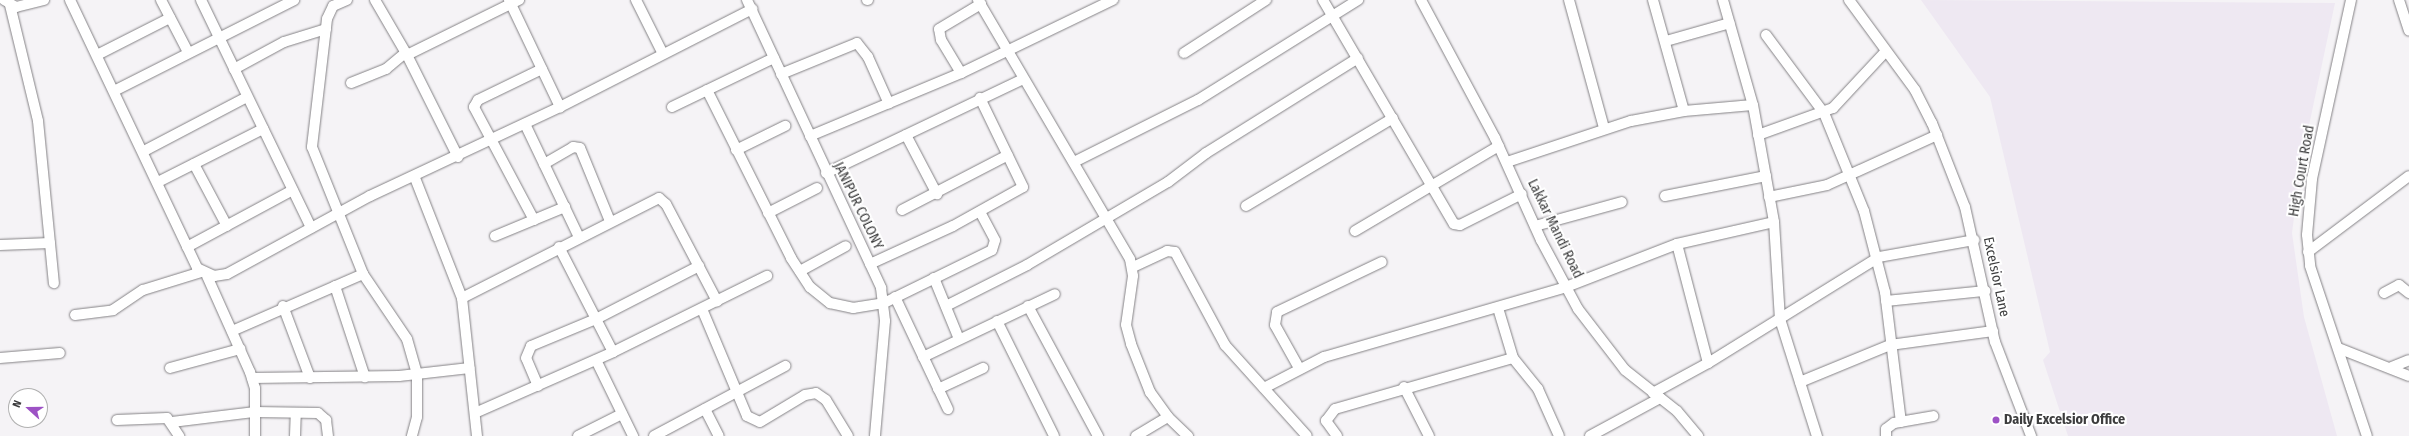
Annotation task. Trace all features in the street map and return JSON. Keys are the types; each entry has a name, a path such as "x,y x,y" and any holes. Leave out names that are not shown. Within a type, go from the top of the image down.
{"street":[{"path":"44,0 27,6 7,2 38,121 54,283"},
{"path":"70,0 144,151 188,247 204,274 240,349 252,378 255,412 255,436"},
{"path":"161,0 188,52"},
{"path":"114,91 218,36 294,0"},
{"path":"347,0 333,6 326,29 312,147 363,274 407,339 417,375 417,417 412,436"},
{"path":"375,0 458,157"},
{"path":"636,0 663,54"},
{"path":"810,136 961,73 1010,51 1113,0"},
{"path":"1184,53 1266,0"},
{"path":"1323,0 1457,226 1522,194"},
{"path":"1074,162 1198,100 1358,0"},
{"path":"1569,0 1604,128"},
{"path":"1653,0 1666,41 1684,111"},
{"path":"1722,0 1753,105 1766,176 1774,222 1780,319 1818,436"},
{"name":"Excelsior Lane","path":"1849,0 1885,52 1915,90 1937,135 1974,240 1993,331 2031,436"},
{"name":"High Court Road","path":"2351,0 2312,179 2308,252 2367,436"},
{"path":"2399,0 2409,30"},
{"path":"204,1 218,36 311,228"},
{"path":"351,83 386,69 405,55 513,1 560,107"},
{"path":"961,73 941,40 940,29 979,2 1010,51 1023,79 1074,162 1133,267 1126,313 1128,334 1150,392 1168,417 1188,436"},
{"name":"Lakkar Mandi Road","path":"1424,2 1507,162 1535,226 1566,287 1614,358 1657,396 1677,411 1698,436"},
{"path":"75,315 112,310 143,290 204,274 227,274 338,213 415,178 560,107 663,54 750,5"},
{"name":"JANIPUR COLONY","path":"750,5 826,173 870,264 884,302 875,436"},
{"path":"97,55 170,18"},
{"path":"1666,41 1730,23"},
{"path":"234,69 284,42 326,29"},
{"path":"1766,35 1824,113 1850,175 1879,257 1901,422"},
{"path":"781,74 857,43 868,57 889,104"},
{"path":"1758,135 1824,113 1842,100 1885,52"},
{"path":"672,107 774,58"},
{"path":"946,306 1027,265 1105,217 1168,182 1206,153 1358,58"},
{"path":"534,220 475,112 475,103 542,69"},
{"path":"826,173 980,98 1023,79"},
{"path":"707,90 768,213 800,271 810,287 841,307 884,302 992,250 994,240 980,212"},
{"path":"144,151 248,97"},
{"path":"870,264 980,212 1023,187 980,98"},
{"path":"1507,162 1604,128 1684,111 1753,105"},
{"path":"1246,206 1393,118"},
{"path":"525,124 579,237"},
{"path":"736,150 785,126"},
{"path":"158,182 263,129"},
{"path":"906,135 936,194"},
{"path":"1769,197 1817,188 1850,175 1937,135"},
{"path":"1355,231 1499,146"},
{"path":"544,164 573,147 580,148 610,221"},
{"path":"902,210 936,194 1008,155"},
{"path":"194,164 227,226"},
{"path":"1665,196 1766,176"},
{"path":"2308,252 2409,176"},
{"path":"415,178 462,298 477,436"},
{"path":"768,213 817,188"},
{"path":"188,247 293,190"},
{"path":"462,298 655,198 661,199 717,301"},
{"path":"1535,226 1622,202"},
{"path":"495,236 565,207"},
{"path":"1264,388 1299,368 1336,353 1498,308 1566,287 1678,244 1774,222"},
{"path":"1590,436 1657,396 1879,257 1974,240"},
{"path":"0,245 50,243"},
{"path":"1678,244 1708,363"},
{"path":"800,271 846,246"},
{"path":"559,247 613,352"},
{"path":"1133,267 1167,251 1174,252 1225,345 1307,436"},
{"path":"1299,368 1275,325 1277,312 1382,262"},
{"path":"538,386 526,358 527,349 596,319 699,266"},
{"path":"232,331 283,306 363,274"},
{"path":"475,413 596,360 767,276"},
{"path":"934,278 959,339"},
{"path":"2384,293 2399,285 2409,293"},
{"path":"335,286 365,377"},
{"path":"1886,301 1984,291"},
{"path":"923,357 1055,294"},
{"path":"895,297 948,409"},
{"path":"283,306 310,378"},
{"path":"1028,306 1098,436"},
{"path":"1498,308 1513,358 1538,389 1559,436"},
{"path":"702,309 747,416 756,422 805,395 821,395 848,436"},
{"path":"997,321 1054,436"},
{"path":"1800,382 1890,345 1993,331"},
{"path":"2338,348 2392,367 2409,376"},
{"path":"170,368 240,349"},
{"path":"0,358 60,353"},
{"path":"1334,435 1326,425 1331,412 1404,387 1513,358"},
{"path":"596,360 633,436"},
{"path":"2392,367 2409,360"},
{"path":"654,436 785,366"},
{"path":"252,378 417,375 470,368"},
{"path":"938,389 983,368"},
{"path":"1404,387 1429,436"},
{"path":"706,409 719,436"},
{"path":"117,420 160,417 172,422 255,412 296,413 324,416 328,436"},
{"path":"295,436 296,413"},
{"path":"578,436 622,414"},
{"path":"1886,436 1889,425 1933,416"},
{"path":"1136,436 1168,417"},
{"path":"172,422 179,436"}],"shaded area":[{"path":"1921,0 2335,3 2301,163 2292,233 2304,317 2337,436 2068,436 2043,360 2050,352 1990,97"}],"place":[{"name":"Daily Excelsior Office","path":"1996,420"}]}
